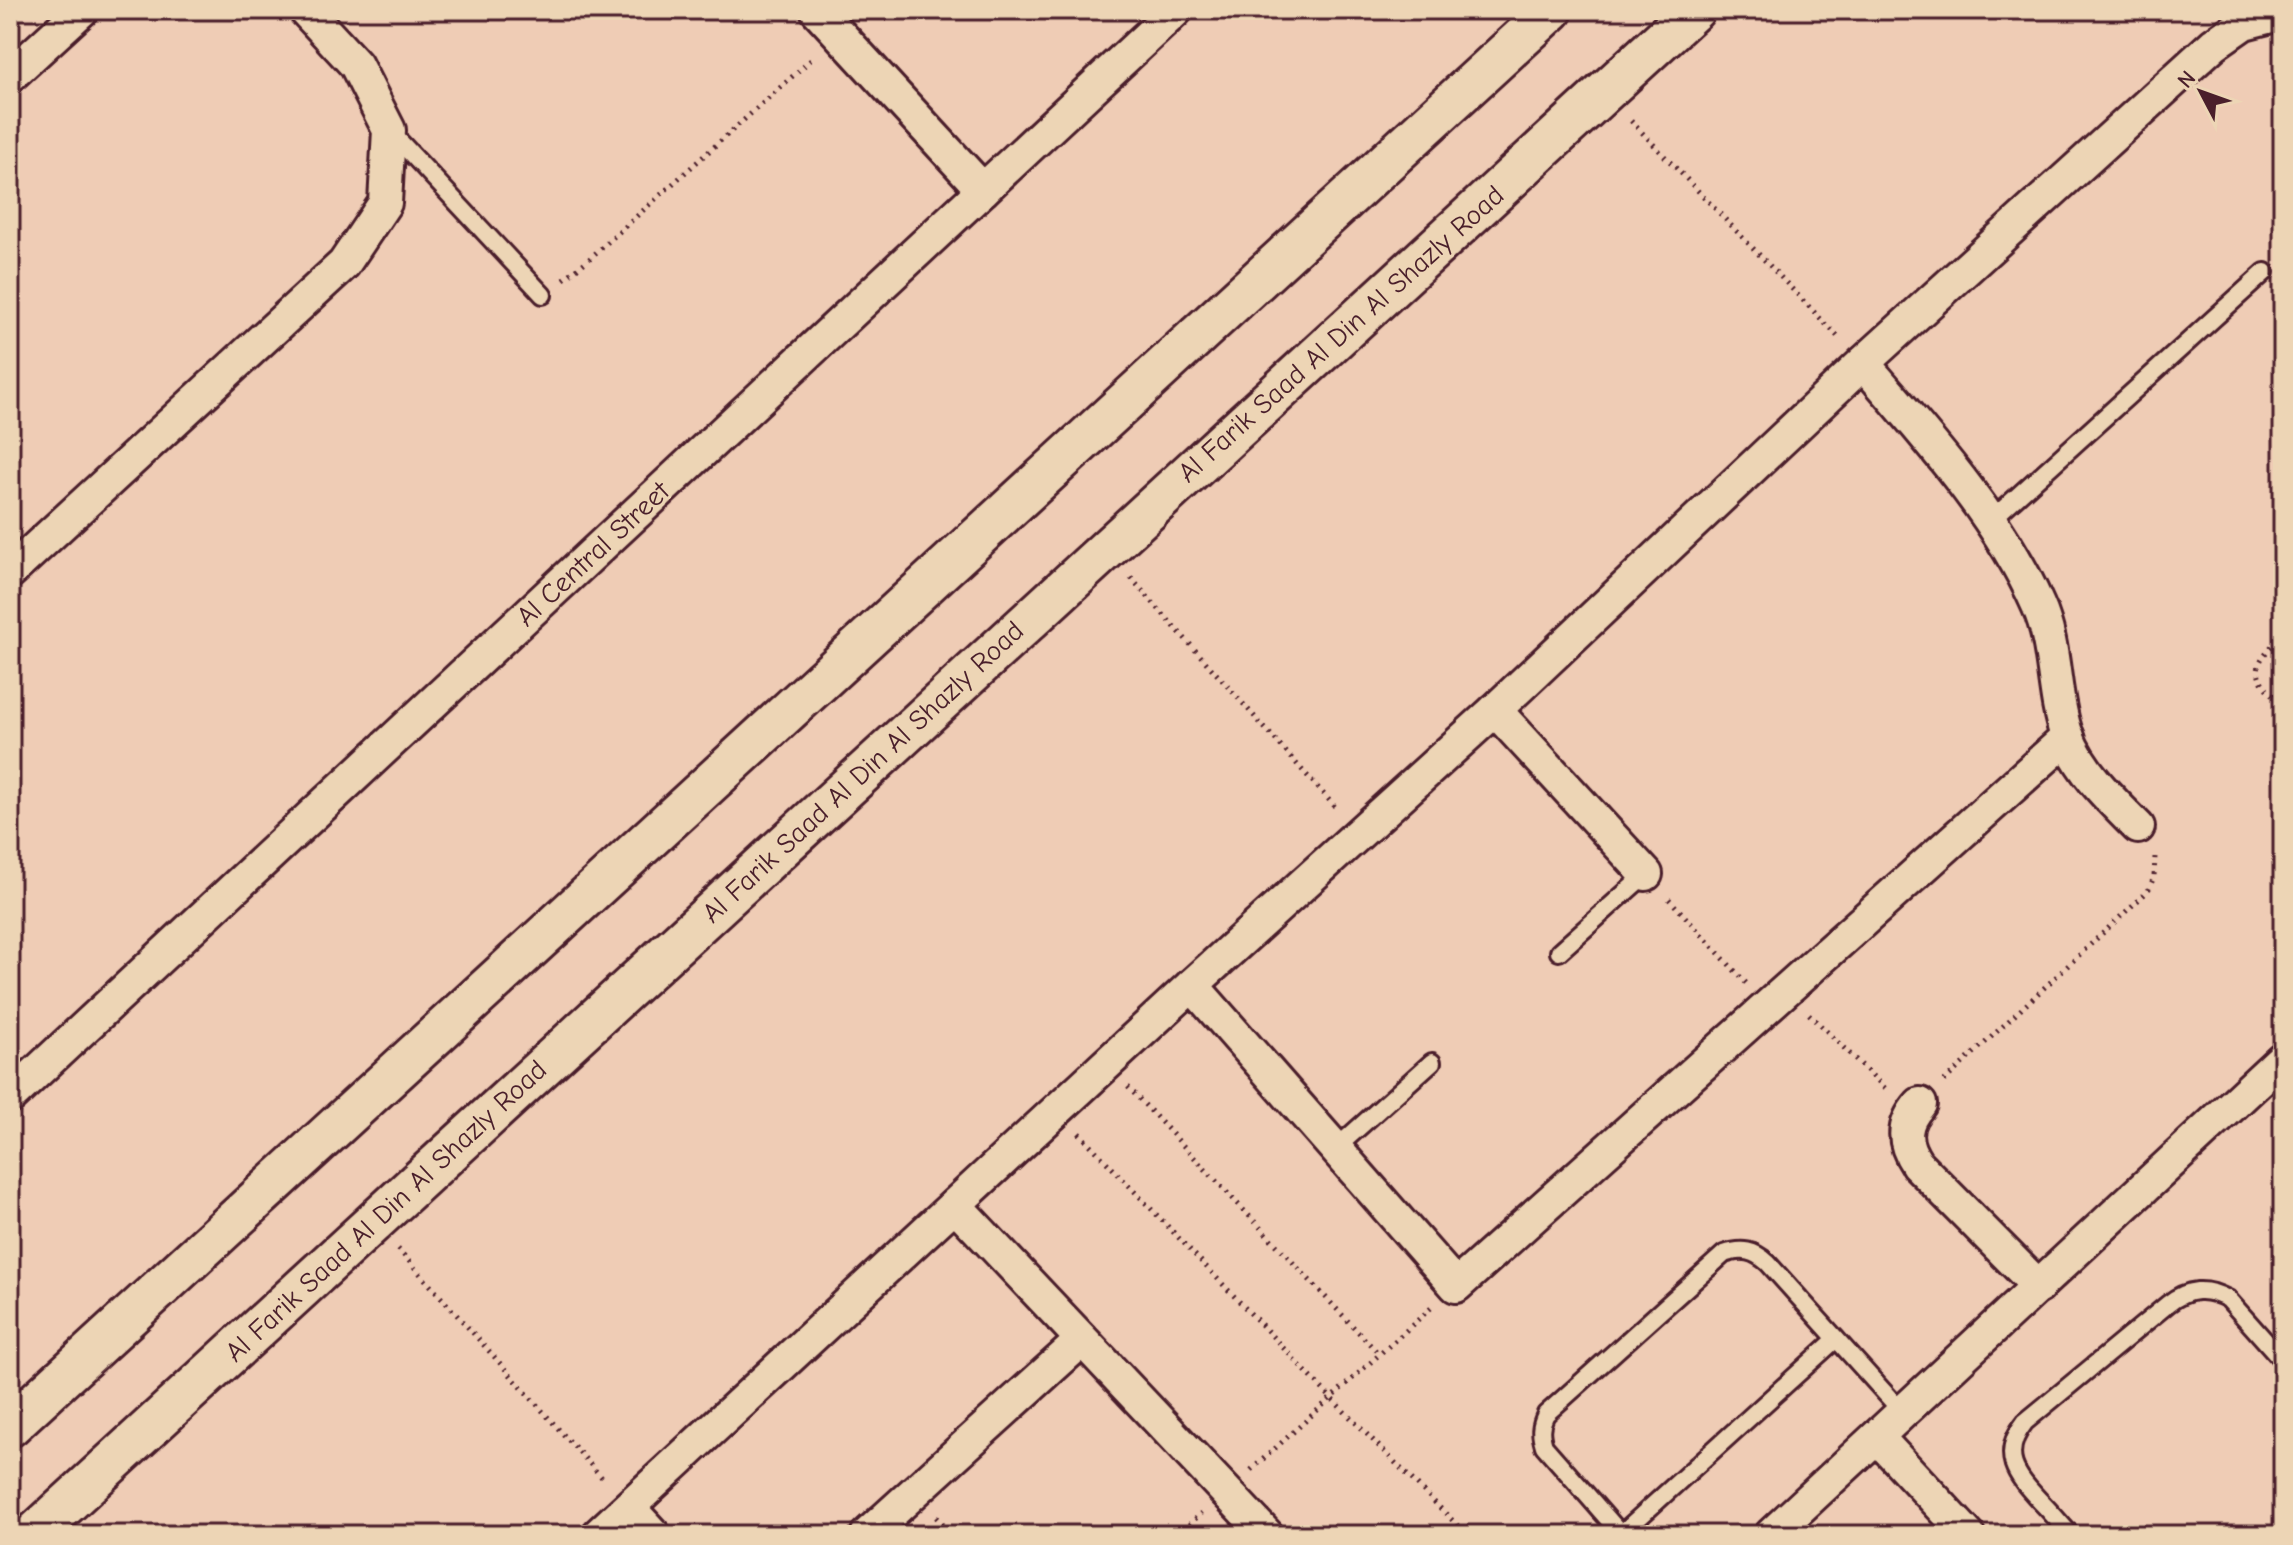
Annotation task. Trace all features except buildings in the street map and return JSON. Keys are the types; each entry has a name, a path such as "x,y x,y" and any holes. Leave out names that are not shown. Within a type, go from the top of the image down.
{"street":[{"path":"10,76 82,10"},
{"path":"10,572 344,264 385,203 389,130 356,65 305,10"},
{"path":"817,10 983,190"},
{"name":"Al Central Street","path":"10,1097 1176,10"},
{"path":"10,1426 1552,10"},
{"name":"Al Farik Saad Al Din Al Shazly Road","path":"33,1535 1605,93 1668,26 1694,10"},
{"path":"598,1535 1192,985 1495,710 1863,363 2214,44 2244,23 2283,13"},
{"path":"1863,363 1901,407 2013,554 2040,608 2054,659 2059,702 2068,737 2086,769 2138,827"},
{"path":"1495,710 1646,874"},
{"path":"1192,985 1456,1286 2068,737"},
{"path":"1771,1535 2283,1058"},
{"path":"1916,1109 1907,1127 1909,1153 2039,1287"},
{"path":"955,1205 1267,1535"},
{"path":"867,1535 1082,1340"},
{"path":"1877,1437 1968,1535"},
{"path":"629,1508 654,1535"}],"lane":[{"path":"389,130 543,295"},
{"path":"1990,521 2265,272"},
{"path":"1559,952 1646,874"},
{"path":"1336,1148 1432,1062"},
{"path":"1836,1339 1622,1535 1544,1446 1540,1435 1546,1414 1714,1261 1735,1250 1759,1254 1768,1263 1903,1413"},
{"path":"2071,1535 2021,1480 2015,1469 2013,1444 2018,1432 2025,1422 2168,1304 2191,1291 2216,1293 2228,1299 2283,1361"}],"path":[{"path":"543,295 589,259 839,34"},
{"path":"1605,93 1863,363"},
{"path":"1106,549 1359,834"},
{"path":"2283,635 2261,658 2258,666 2262,685 2283,707"},
{"path":"1646,874 1777,999 1916,1109 2148,891 2154,877 2154,849 2138,827"},
{"path":"1107,1064 1380,1355"},
{"path":"1058,1110 1331,1398 1467,1535"},
{"path":"374,1222 629,1508"},
{"path":"1177,1535 1456,1286"}]}
